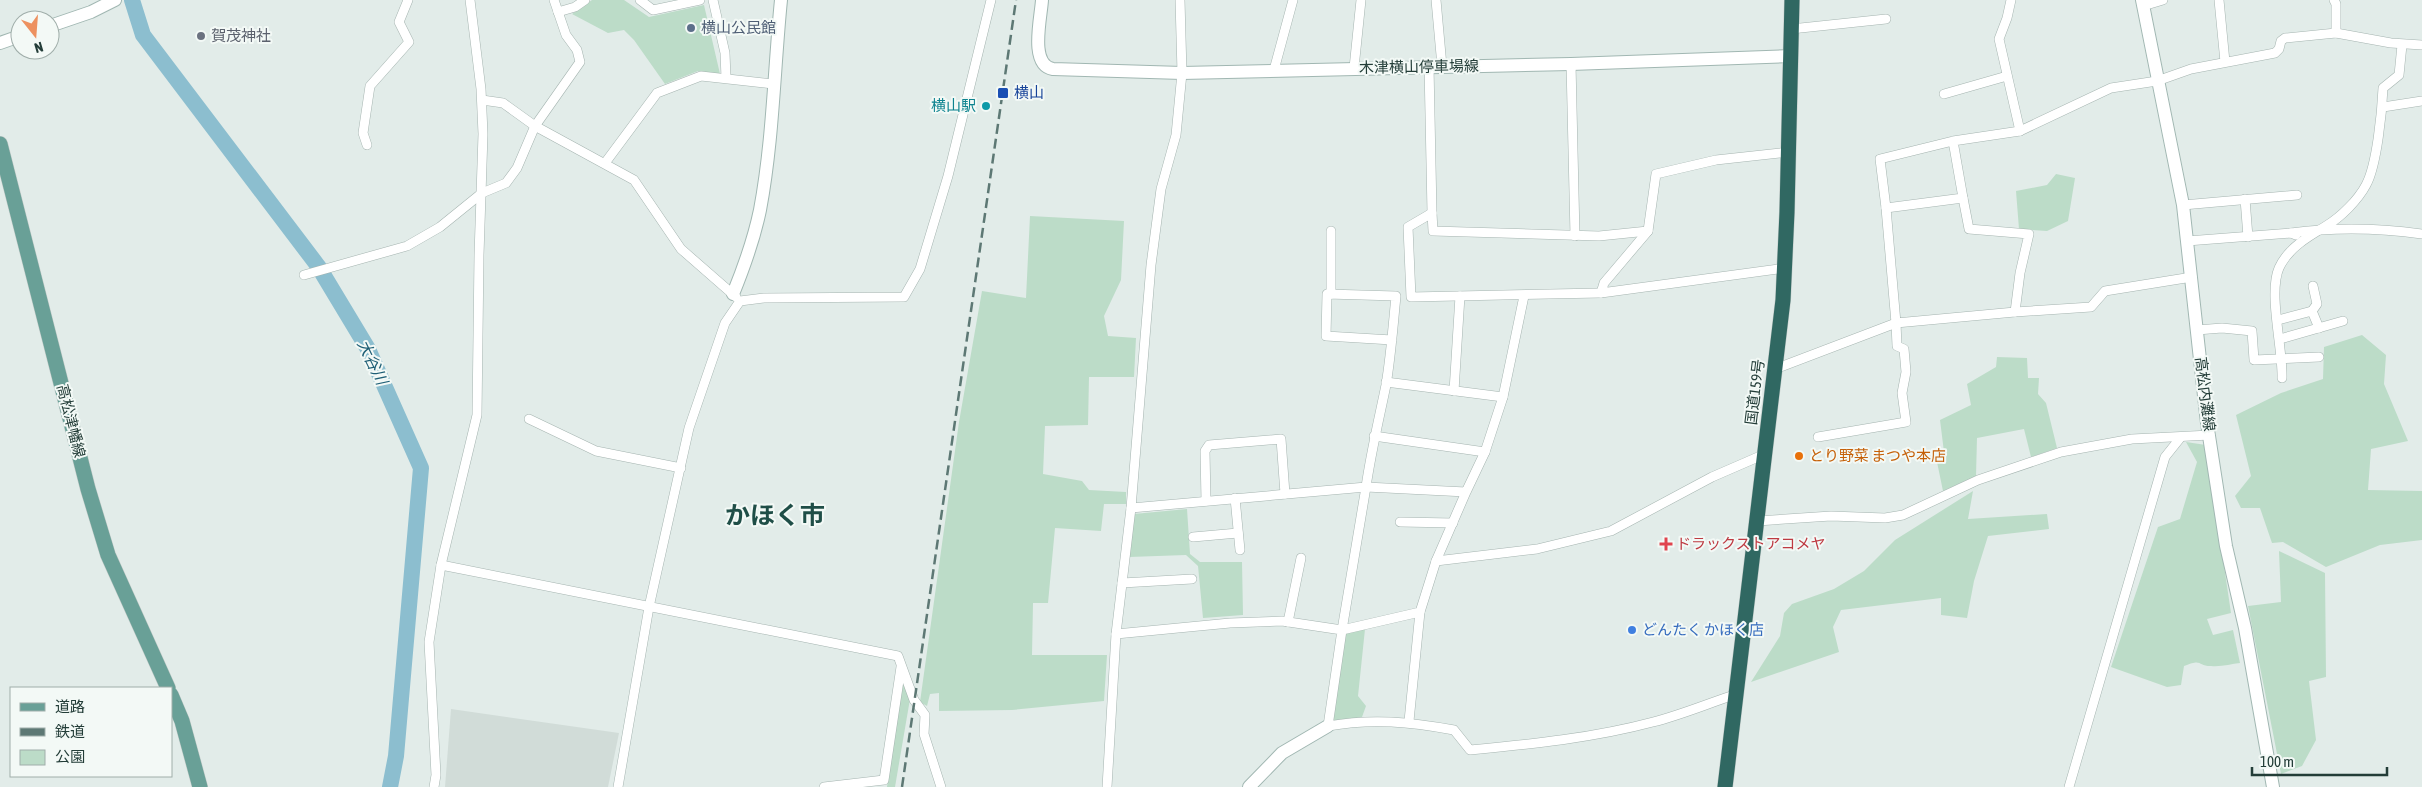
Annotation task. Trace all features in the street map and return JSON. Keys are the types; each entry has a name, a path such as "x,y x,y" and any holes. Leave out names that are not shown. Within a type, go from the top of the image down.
{"highway":[{"name":"国道159号","path":"1725,787 1775,369 1785,268 1792,0"}],"main road":[{"path":"60,23 91,12 115,0"},
{"path":"737,298 760,211 767,160 781,0"},
{"name":"木津横山停車場線","path":"1042,0 1039,52 1042,64 1048,68 1182,72 1571,64 1791,56"},
{"name":"高松内灘線","path":"2142,3 2183,205 2207,423 2226,546 2245,628 2273,787"},
{"name":"高松津幡線","path":"0,144 88,489 108,555 168,687"},
{"path":"172,697 182,721 200,787"},
{"path":"1249,787 1282,753 1328,726"}],"street":[{"path":"367,145 363,133 370,86 409,42 400,22 408,0"},
{"path":"434,787 436,775 429,642 440,565 478,415 479,255 484,134 482,100 470,0"},
{"path":"307,274 407,246 440,227 482,193 506,183 517,168 535,126 580,62 577,50 566,35 554,0"},
{"path":"558,12 575,7 585,0"},
{"path":"640,0 653,10 700,0"},
{"path":"713,0 725,53 726,78"},
{"path":"482,100 504,103 535,126 634,180 681,249 737,298 904,297 920,268 948,176 991,0"},
{"path":"1107,787 1116,634 1131,508 1151,265 1161,190 1176,135 1182,72 1180,0"},
{"path":"1274,70 1293,0"},
{"path":"1354,68 1361,0"},
{"path":"1436,0 1442,66"},
{"path":"2010,0 2007,18 1999,39 2020,131"},
{"path":"2142,3 2163,0"},
{"path":"2219,0 2225,62"},
{"path":"2334,0 2336,4 2336,33"},
{"path":"1791,29 1886,19"},
{"path":"1818,437 1906,422 1902,392 1906,372 1904,349 1896,346 1896,323 1880,159 1952,140 2020,131 2111,88 2157,81 2192,69 2275,54 2285,38 2336,33 2402,45 2422,45"},
{"path":"2282,378 2283,359 2278,320 2277,275 2282,263 2304,238 2328,225 2355,201 2367,184 2376,151 2383,107 2383,88 2399,75 2402,45"},
{"path":"1571,64 1575,236"},
{"path":"1429,66 1433,232 1599,236 1648,231"},
{"path":"605,163 657,93 701,76 773,84"},
{"path":"1944,94 2007,76"},
{"path":"2383,107 2422,101"},
{"path":"1952,140 1969,229 2029,234 2020,273 2015,312"},
{"path":"1601,293 1604,283 1648,231 1656,174 1716,160 1789,152"},
{"path":"2183,205 2297,194"},
{"path":"1886,208 1963,198"},
{"path":"2245,199 2248,237"},
{"path":"1411,297 1408,227 1432,213"},
{"path":"2187,241 2248,237 2319,229 2379,228 2422,234"},
{"path":"1331,231 1331,294"},
{"path":"2291,233 2304,238"},
{"path":"1392,340 1326,336 1327,294 1411,297 1601,293 1785,268"},
{"path":"1775,369 1896,323 2091,307 2105,291 2192,277"},
{"path":"2278,320 2312,311 2316,304 2313,286"},
{"path":"1396,296 1386,382 1374,436 1328,726 1354,721 1409,721 1454,730 1470,750 1558,741 1618,730 1654,722 1737,694"},
{"path":"1454,391 1460,296"},
{"path":"1409,721 1420,612 1436,561 1466,492 1486,452 1503,397 1524,296"},
{"path":"618,787 649,607 689,428 725,323 737,298"},
{"path":"2312,311 2319,328"},
{"path":"2280,340 2343,321"},
{"path":"2197,330 2222,328 2252,331 2254,360 2318,356"},
{"path":"1386,382 1503,397"},
{"path":"529,419 596,451 681,468"},
{"path":"1757,521 1831,516 1885,518 1903,515 1978,480 2061,452 2132,439 2210,435"},
{"path":"1374,436 1486,452"},
{"path":"2069,787 2165,457 2181,437"},
{"path":"1206,501 1204,451 1210,445 1281,440 1285,494"},
{"path":"1436,561 1537,549 1611,531 1712,477 1765,454"},
{"path":"1131,508 1366,487 1466,492"},
{"path":"1235,498 1240,550"},
{"path":"1400,522 1453,523"},
{"path":"1194,537 1238,534"},
{"path":"1288,622 1301,558"},
{"path":"440,565 898,656 914,700 925,715 924,734 941,787"},
{"path":"1122,583 1192,579"},
{"path":"1116,634 1230,623 1288,622 1342,630 1420,612"},
{"path":"824,787 884,780 901,664"}],"shaded area":[{"path":"451,709 619,733 608,787 445,787"}],"green space":[{"path":"592,0 624,0 649,17 704,5 720,74 698,71 665,84 634,40 624,30 608,33 572,14"},
{"path":"2056,174 2075,178 2068,221 2047,231 2019,229 2016,191 2047,185"},
{"path":"1030,216 1124,221 1121,280 1104,316 1108,336 1136,338 1134,377 1089,377 1088,425 1045,426 1043,474 1082,481 1089,490 1126,492 1126,504 1104,504 1101,531 1055,528 1048,603 1033,603 1032,655 1107,655 1104,701 1012,710 939,711 939,693 930,694 927,706 920,702 959,422 982,291 1026,298"},
{"path":"2362,335 2386,355 2384,384 2408,441 2371,449 2368,490 2422,491 2422,540 2380,545 2326,567 2283,542 2272,543 2260,508 2241,508 2235,496 2251,476 2236,415 2281,393 2323,379 2324,347"},
{"path":"1997,357 2027,358 2028,378 2039,378 2038,394 2046,403 2057,448 2031,457 2024,429 1977,438 1976,476 1943,491 1937,462 1945,460 1940,420 1971,405 1967,384 1996,367"},
{"path":"2186,442 2206,445 2231,613 2207,619 2213,635 2233,630 2240,663 2222,666 2207,666 2197,662 2190,664 2184,666 2181,685 2167,687 2111,667 2158,527 2180,519 2197,462"},
{"path":"1973,491 1968,519 2047,514 2049,529 1988,536 1974,581 1967,618 1941,615 1941,598 1841,610 1833,627 1839,652 1751,682 1780,636 1784,613 1792,604 1834,589 1864,571 1895,540"},
{"path":"1187,509 1190,554 1200,562 1242,562 1243,615 1203,618 1198,566 1186,555 1129,557 1134,514"},
{"path":"2279,551 2325,573 2326,677 2309,681 2316,740 2302,766 2281,774 2248,606 2281,602"},
{"path":"1365,629 1358,696 1366,706 1362,717 1333,722 1344,634"},
{"path":"902,676 910,699 895,787 887,787"}],"waterway":[{"name":"大谷川","path":"132,0 143,35 318,266 368,349 421,468 396,756 390,787"}],"railway":[{"path":"902,787 1016,0"}],"place":[{"name":"横山公民館","path":"691,28"},
{"name":"賀茂神社","path":"201,36"},
{"name":"横山","path":"1003,93"},
{"name":"横山駅","path":"986,106"},
{"name":"とり野菜 まつや本店","path":"1799,456"},
{"name":"ドラックストアコメヤ","path":"1666,544"},
{"name":"どんたく かほく店","path":"1632,630"}],"district":[{"name":"かほく市","path":"775,515"}]}
